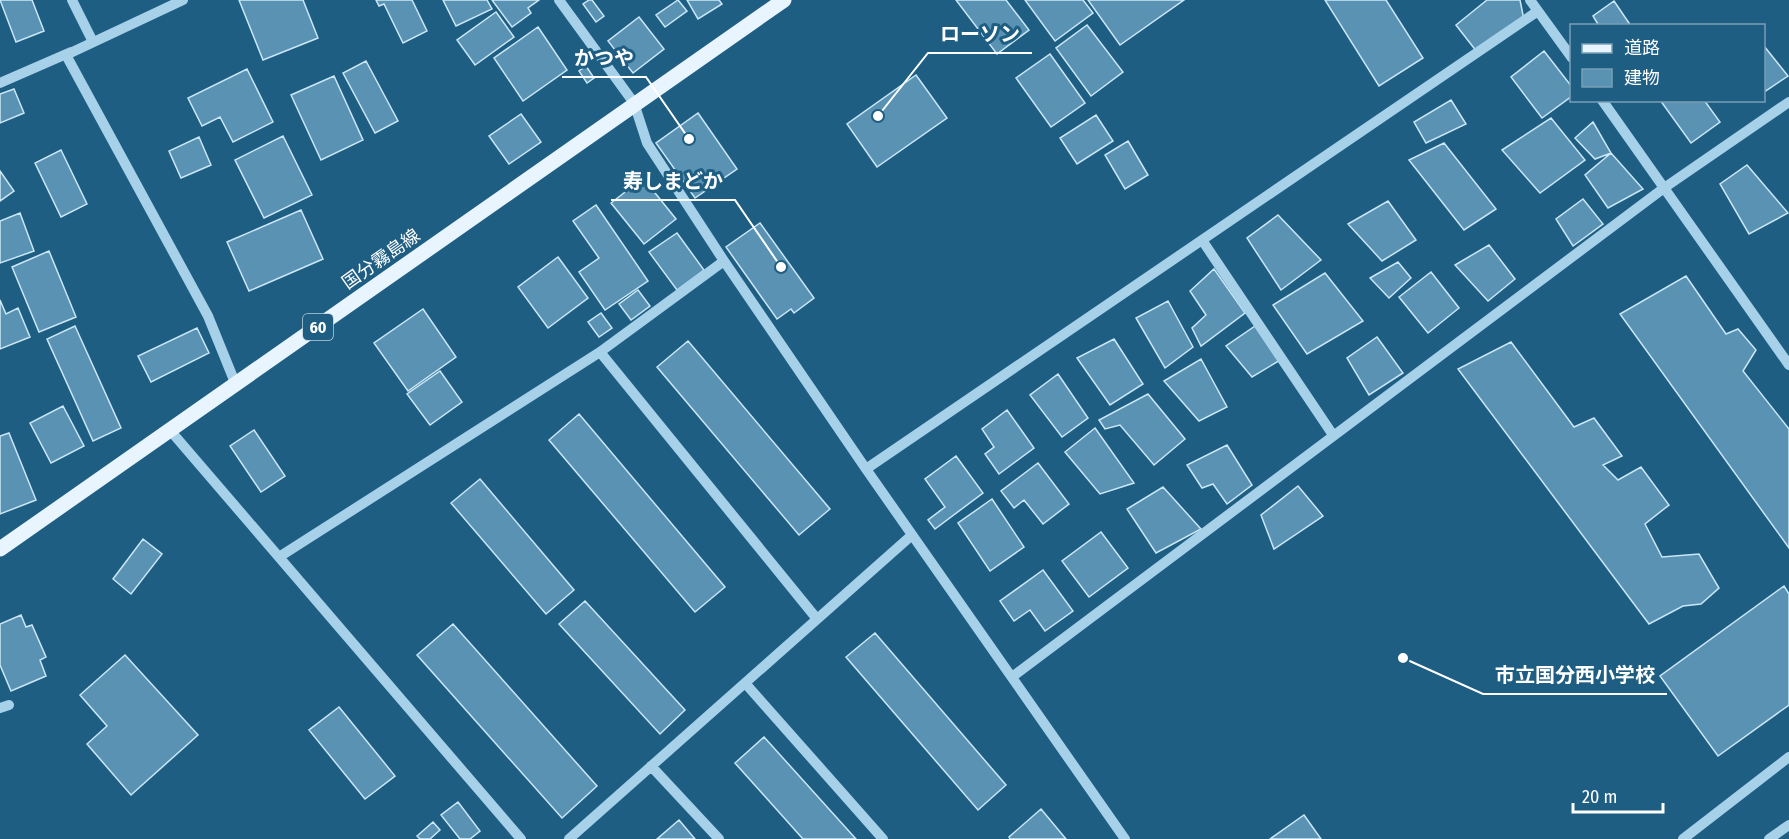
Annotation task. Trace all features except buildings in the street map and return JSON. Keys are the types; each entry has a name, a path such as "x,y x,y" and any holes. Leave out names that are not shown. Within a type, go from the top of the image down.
{"main road":[{"name":"国分霧島線","path":"0,549 784,0"}],"street":[{"path":"72,0 93,42"},
{"path":"183,0 66,55 208,316 236,385"},
{"path":"559,0 634,103 647,143 724,261 866,470 1125,839"},
{"path":"1530,0 1570,55"},
{"path":"866,470 1538,11"},
{"path":"0,83 93,42"},
{"path":"1603,102 1789,365"},
{"path":"1012,677 1664,188 1789,102"},
{"path":"1202,240 1334,435"},
{"path":"279,557 600,352 724,261"},
{"path":"600,352 817,620"},
{"path":"169,429 521,839"},
{"path":"569,839 912,535"},
{"path":"745,683 883,839"},
{"path":"1683,839 1789,757"},
{"path":"651,766 718,839"},
{"path":"1769,839 1789,825"}],"place":[{"name":"ローソン","path":"878,116"},
{"name":"かつや","path":"689,139"},
{"name":"寿しまどか","path":"781,267"},
{"name":"市立国分西小学校","path":"1403,658"}]}
